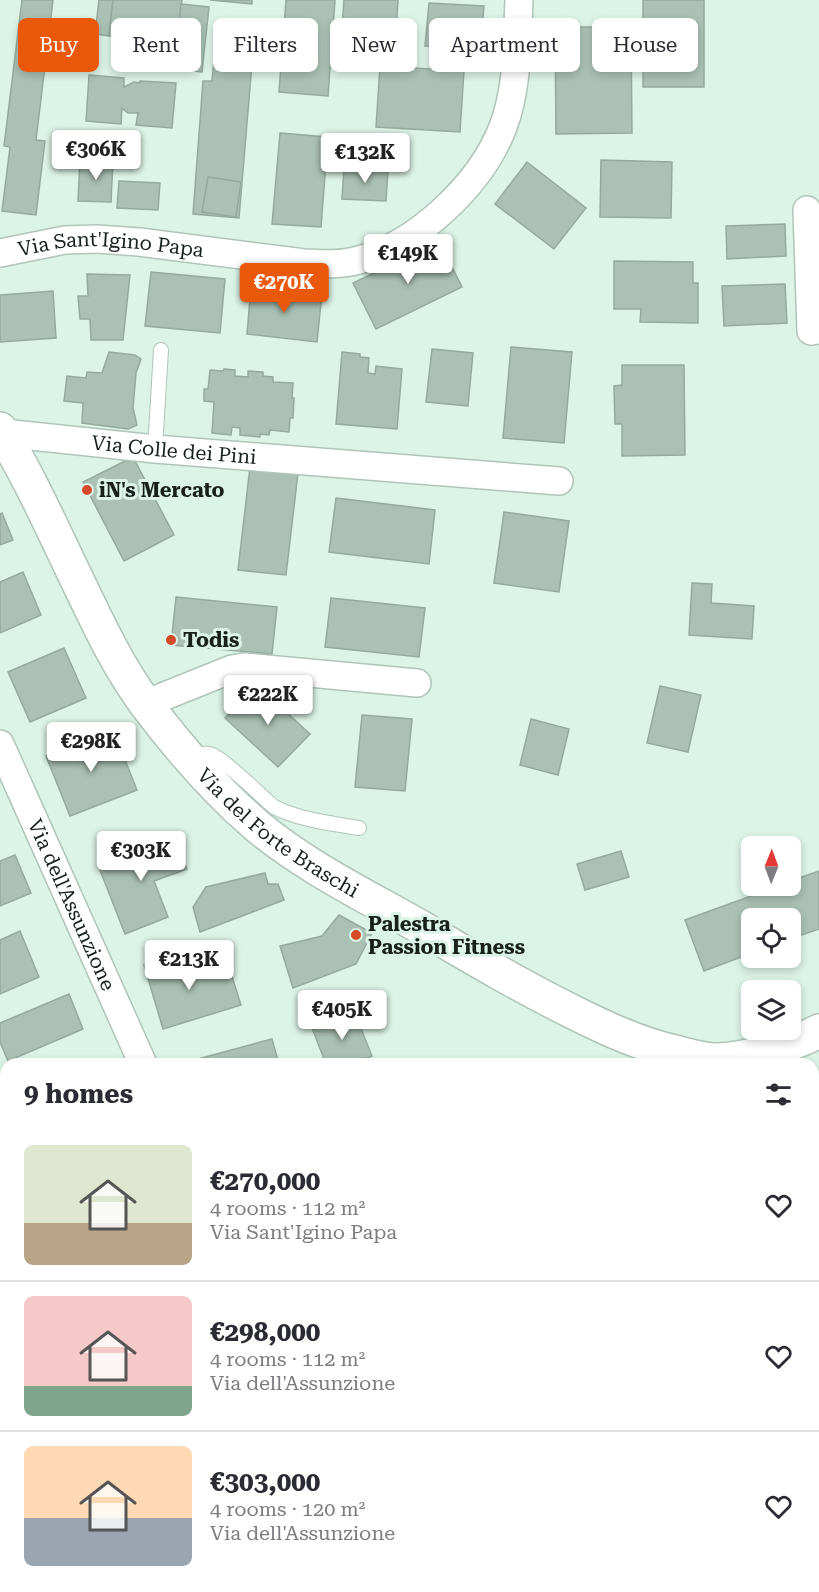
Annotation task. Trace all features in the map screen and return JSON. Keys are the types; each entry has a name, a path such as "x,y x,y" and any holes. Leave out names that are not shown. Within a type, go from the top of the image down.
{"street":[{"name":"Via Sant'Igino Papa","path":"0,253 65,240 97,239 324,264 358,260 394,246 414,234 459,194 479,170 495,145 508,111 514,78 519,0"},
{"path":"807,210 811,331 819,330"},
{"name":"Via Colle dei Pini","path":"1,431 156,449 559,481"},
{"name":"Via del Forte Braschi","path":"1,431 45,513 95,619 131,684 206,776 260,828 353,890 536,994 608,1030 660,1049 697,1058"},
{"path":"145,704 232,669 244,667 417,683"},
{"name":"Via dell'Assunzione","path":"0,744 140,1058"},
{"name":"Via del Forte Braschi","path":"732,1058 780,1047 819,1031"}],"lane":[{"path":"156,449 161,350"},
{"path":"189,757 210,754 221,759 274,807 282,811 309,819 359,828"}],"building":[{"path":"22,0 53,0 51,18 20,18"},
{"path":"99,0 113,0 109,36 99,35 99,18 97,18"},
{"path":"113,0 182,0 180,18 111,18"},
{"path":"210,0 252,0 252,4"},
{"path":"286,0 335,0 334,18 330,18 328,96 279,92 281,72 318,72 318,18 285,18"},
{"path":"344,0 398,0 397,18 343,18"},
{"path":"643,0 704,0 704,87 643,87 643,72 698,72 698,18 643,18"},
{"path":"429,3 484,6 483,18 429,18 429,46 425,46"},
{"path":"181,4 209,7 202,72 201,18 179,18"},
{"path":"580,27 592,27 592,72 631,72 632,133 556,134 555,72 580,72"},
{"path":"18,32 18,72 44,72 36,140 45,141 36,215 2,211 10,147 4,146"},
{"path":"417,68 429,69 429,72 464,72 460,132 376,127 380,72 417,72"},
{"path":"213,70 251,72 239,218 193,214 203,81 212,81"},
{"path":"89,75 124,78 124,87 134,82 140,83 140,81 176,83 172,128 136,125 138,113 128,113 122,108 121,124 86,121"},
{"path":"280,133 328,137 321,227 272,224"},
{"path":"80,160 113,161 111,202 78,201"},
{"path":"601,160 672,162 671,218 600,217"},
{"path":"527,162 586,208 554,249 495,204"},
{"path":"344,168 388,170 386,201 342,199"},
{"path":"208,177 241,182 236,217 202,212"},
{"path":"119,181 160,183 158,210 117,208"},
{"path":"785,224 786,256 727,259 726,226"},
{"path":"439,241 462,287 376,329 353,283"},
{"path":"614,261 693,262 693,283 698,283 698,323 640,322 641,309 614,309"},
{"path":"151,272 225,279 220,333 145,326"},
{"path":"87,274 130,275 123,340 91,340 90,319 80,319 78,296 88,296"},
{"path":"785,284 787,323 724,326 722,286"},
{"path":"251,286 322,293 317,342 247,334"},
{"path":"53,291 56,338 0,342 0,295"},
{"path":"511,347 572,352 564,443 503,438"},
{"path":"432,349 473,353 468,406 426,402"},
{"path":"109,352 135,355 141,359 136,373 133,408 137,425 128,429 82,423 83,403 64,401 67,376 86,378 87,372 102,373"},
{"path":"342,352 360,354 360,357 369,358 368,373 375,374 376,366 402,369 397,429 336,424"},
{"path":"622,365 684,365 685,455 622,456 622,424 615,424 614,386 622,385"},
{"path":"224,369 235,370 235,376 248,377 248,371 263,372 263,376 273,377 273,382 293,383 293,418 290,418 289,432 270,430 269,435 260,434 260,437 240,435 240,428 232,427 231,435 212,433 214,402 204,401 204,389 208,389 210,370 223,371"},
{"path":"133,457 174,535 124,561 83,482"},
{"path":"250,467 298,473 286,575 238,570"},
{"path":"336,498 435,510 429,564 329,552"},
{"path":"504,512 569,521 559,592 494,583"},
{"path":"2,513 13,540 0,545 0,514"},
{"path":"23,572 41,615 0,633 0,582"},
{"path":"692,583 712,584 711,603 754,606 752,639 689,635"},
{"path":"176,597 277,607 272,654 171,645"},
{"path":"331,598 425,608 419,657 325,647"},
{"path":"64,648 86,698 30,722 8,672"},
{"path":"257,685 310,734 278,767 225,718"},
{"path":"660,686 701,695 688,752 647,743"},
{"path":"362,715 412,719 405,791 355,787"},
{"path":"531,719 569,729 558,775 520,765"},
{"path":"113,730 137,790 70,816 46,756"},
{"path":"174,836 187,869 154,881 168,917 125,934 98,865"},
{"path":"621,851 629,877 585,890 577,864"},
{"path":"15,855 31,893 0,906 0,861"},
{"path":"819,871 819,929 801,935 801,908 741,908 741,957 704,971 685,920 751,896 801,896 801,877"},
{"path":"265,873 268,884 278,884 284,900 200,932 193,907 206,887"},
{"path":"339,915 372,933 356,964 293,988 280,946 322,936"},
{"path":"20,931 39,977 0,994 0,940"},
{"path":"183,952 190,975 228,964 241,1005 163,1029 144,965"},
{"path":"69,994 83,1029 15,1058 7,1058 0,1042 0,1023"},
{"path":"354,1011 372,1056 367,1058 324,1058 312,1028"},
{"path":"272,1039 277,1058 201,1058"}],"place":[{"name":"iN's Mercato","path":"87,490"},
{"name":"Todis","path":"171,640"},
{"name":"Palestra Passion Fitness","path":"356,935"}]}
